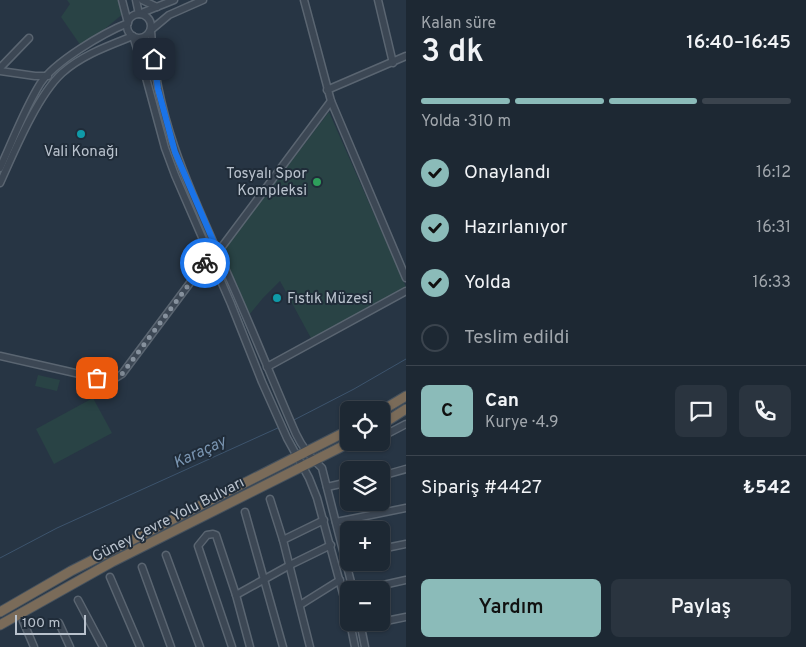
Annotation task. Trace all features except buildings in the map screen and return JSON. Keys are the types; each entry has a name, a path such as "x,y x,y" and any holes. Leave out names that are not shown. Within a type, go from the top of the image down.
{"highway":[{"path":"390,406 406,396"},
{"path":"390,419 406,409"},
{"name":"Güney Çevre Yolu Bulvarı","path":"0,612 71,571 176,516 340,435"},
{"name":"Güney Çevre Yolu Bulvarı","path":"0,625 112,562 340,448"}],"street":[{"path":"122,0 128,22 128,30 133,36 146,74 165,148 262,382 296,457 304,467 324,520 340,580 300,605"},
{"path":"136,0 139,14"},
{"path":"142,0 156,7"},
{"path":"0,168 41,84 59,64 128,22 133,16 174,0"},
{"path":"0,183 37,108 48,89 62,73 88,55 110,44 133,36 143,38 169,15 203,0"},
{"path":"304,0 331,101 406,278"},
{"path":"378,0 393,63"},
{"path":"119,26 125,12"},
{"path":"139,14 149,19 158,89 175,152 296,434 314,462 322,468 340,535"},
{"path":"0,70 29,38"},
{"path":"123,40 136,47"},
{"path":"327,90 406,56"},
{"path":"0,70 35,76 47,76 56,80"},
{"path":"0,356 97,378 114,379 122,374 210,256 218,252 331,101"},
{"path":"267,367 406,291"},
{"path":"390,432 406,424"},
{"path":"390,474 406,470"},
{"path":"327,487 340,484"},
{"path":"270,499 290,565 310,647"},
{"path":"336,522 406,508"},
{"path":"245,512 283,647"},
{"path":"283,540 324,520"},
{"path":"232,647 198,546 207,535 216,535 236,595 250,647"},
{"path":"390,547 406,544"},
{"path":"236,595 331,545"},
{"path":"166,554 200,647"},
{"path":"142,567 171,647"},
{"path":"110,577 140,647"},
{"path":"390,584 406,580"},
{"path":"78,600 103,647"},
{"path":"390,620 406,617"},
{"path":"23,621 34,647"},
{"path":"59,623 70,647"},
{"path":"352,631 356,647"},
{"path":"362,631 365,647"}],"green space":[{"path":"67,0 122,0 125,12 94,38 81,46 61,17 70,4"},
{"name":"Tosyalı Spor Kompleksi","path":"329,112 406,287 312,340 280,281 249,315 222,252"},
{"path":"38,375 60,380 57,391 35,386"},
{"path":"93,398 112,433 54,464 36,429"}],"waterway":[{"name":"Karaçay","path":"292,421 354,389 406,359"},
{"name":"Karaçay","path":"0,558 57,528 280,427"}],"way so far":[{"path":"97,378 114,379 122,374 205,263"}],"place":[{"name":"Vali Konağı","path":"81,134"},
{"name":"Tosyalı Spor Kompleksi","path":"317,182"},
{"name":"Fıstık Müzesi","path":"277,298"}],"route":[{"path":"154,59 158,89 175,152 218,252 210,256 205,263"}]}
